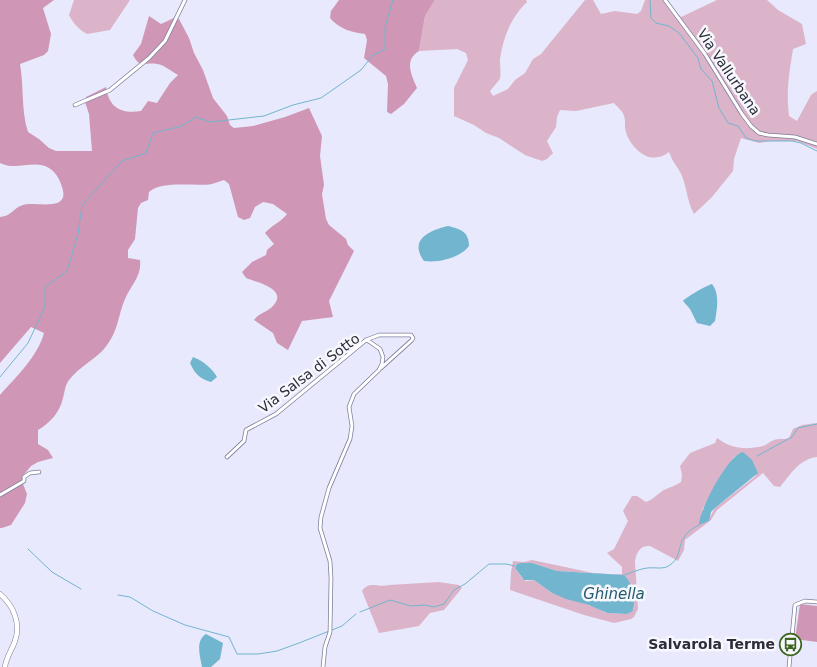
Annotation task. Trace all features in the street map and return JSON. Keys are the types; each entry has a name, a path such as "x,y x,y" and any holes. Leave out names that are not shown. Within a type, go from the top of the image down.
{"main road":[{"path":"0,594 13,610 17,624 15,642 6,660 5,667"}],"street":[{"path":"75,105 110,90 149,58 165,41 186,0"},
{"name":"Via Vallurbana","path":"665,0 705,54 751,126 760,133 795,137 817,144"},
{"path":"323,667 325,644 330,631 331,570 320,528 321,517 329,488 350,439 352,426 349,407 354,394 409,344 412,336 407,334 379,334 366,340"},
{"name":"Via Salsa di Sotto","path":"227,457 244,441 246,430 276,414 366,340 382,352 383,357 379,370"},
{"path":"0,495 24,481 24,477 30,473 39,472"},
{"path":"789,667 795,605 804,601 817,602"}],"shaded area":[{"path":"0,0 54,0 43,8 51,34 48,51 44,55 20,64 24,116 28,132 49,148 56,151 92,151 89,114 85,102 86,97 106,87 113,105 122,110 141,111 148,101 157,103 170,83 178,75 160,65 138,62 133,55 141,44 149,16 161,24 174,18 179,19 203,70 213,98 227,116 230,125 234,128 253,126 309,108 322,136 320,156 324,185 322,194 326,219 329,225 346,239 348,245 354,251 329,301 333,317 302,321 288,350 277,343 273,333 254,320 273,306 277,300 277,295 269,287 246,278 242,272 252,262 266,255 267,250 274,244 265,233 287,214 273,204 263,202 255,207 250,218 244,220 238,217 229,184 224,180 205,185 162,186 149,192 148,200 141,203 138,208 135,239 128,250 128,258 140,260 139,271 122,306 115,330 104,349 69,380 62,403 57,412 47,424 38,430 38,444 48,450 53,458 31,466 22,477 27,494 25,503 11,525 2,528 0,528 0,395 32,358 44,333 31,327 0,363 0,217 23,205 57,203 63,195 59,179 49,168 40,165 11,166 0,163"},
{"path":"74,0 130,0 110,30 87,34 76,26 69,15"},
{"path":"339,0 435,0 425,16 419,51 414,55 410,63 411,73 417,88 404,104 391,114 387,112 388,84 386,76 364,58 367,40 365,34 337,25 330,18 331,11"},
{"path":"435,0 526,0 527,2 512,21 503,43 500,59 500,79 490,91 493,96 508,89 515,80 525,73 533,59 541,54 585,0 593,0 601,14 615,11 637,14 641,11 645,0 663,0 681,17 717,0 767,0 778,10 802,24 806,44 793,49 788,90 789,116 797,121 811,95 817,91 817,149 797,141 759,143 741,138 734,159 733,171 712,197 694,214 689,203 682,175 669,152 653,158 638,150 630,142 625,130 623,114 614,103 576,111 560,110 556,127 547,141 553,153 542,161 525,155 499,138 454,116 454,88 468,60 466,53 457,49 419,51 425,16"},
{"path":"817,423 817,457 800,464 780,487 774,486 763,473 717,510 711,520 685,540 684,550 678,561 650,546 639,550 635,562 638,609 631,619 614,623 510,590 513,561 524,562 532,560 594,573 557,571 532,563 516,565 515,568 526,581 534,580 552,593 595,607 606,613 627,614 634,609 632,587 624,575 607,574 622,574 622,567 607,553 614,549 628,521 623,511 632,496 637,496 646,502 664,490 677,485 681,482 680,466 690,453 715,443 717,438 733,446 744,448 756,447 776,439 789,438 793,429 802,425","holes":["735,456 756,476 715,508 710,517 702,510 716,484"]},
{"path":"439,582 459,585 462,588 444,610 430,613 419,626 379,633 362,591 365,588 371,585 385,586"},
{"path":"800,604 817,606 817,642 795,639"}],"water":[{"path":"448,226 457,228 466,234 469,246 460,254 448,259 424,261 420,253 420,241 429,233"},
{"path":"712,284 716,292 717,307 715,321 710,326 697,323 690,309 683,301"},
{"path":"193,357 207,365 217,377 211,382 198,376 190,363"},
{"path":"743,452 752,460 758,473 715,508 711,512 709,521 699,525 709,496 722,472 737,455"},
{"name":"Ghinella","path":"532,563 557,571 624,575 630,583 633,592 633,611 627,614 607,613 552,593 534,580 524,580 515,568 517,564"},
{"path":"206,634 223,643 220,659 211,667 202,667 199,654 200,641"}],"waterway":[{"path":"0,377 28,343 45,307 45,287 67,271 78,234 82,205 122,161 146,153 153,133 182,126 196,117 211,122 264,116 293,105 321,98 361,70 373,55 385,49 385,27 393,0"},
{"path":"650,0 651,18 656,23 669,26 679,33 698,58 701,69 712,81 719,108 728,123 738,126 746,138 756,141 792,141 817,151"},
{"path":"757,456 792,437 798,428 817,424"},
{"path":"624,575 644,569 668,567 675,561 685,535 699,525"},
{"path":"28,549 52,572 81,589"},
{"path":"360,612 390,600 411,606 425,605 434,607 444,604 454,590 465,584 489,564 515,566"},
{"path":"118,595 130,597 153,611 185,625 229,637 237,654 258,654 277,651 342,626 356,614"}],"place":[{"name":"Salvarola Terme","path":"791,644"}]}
